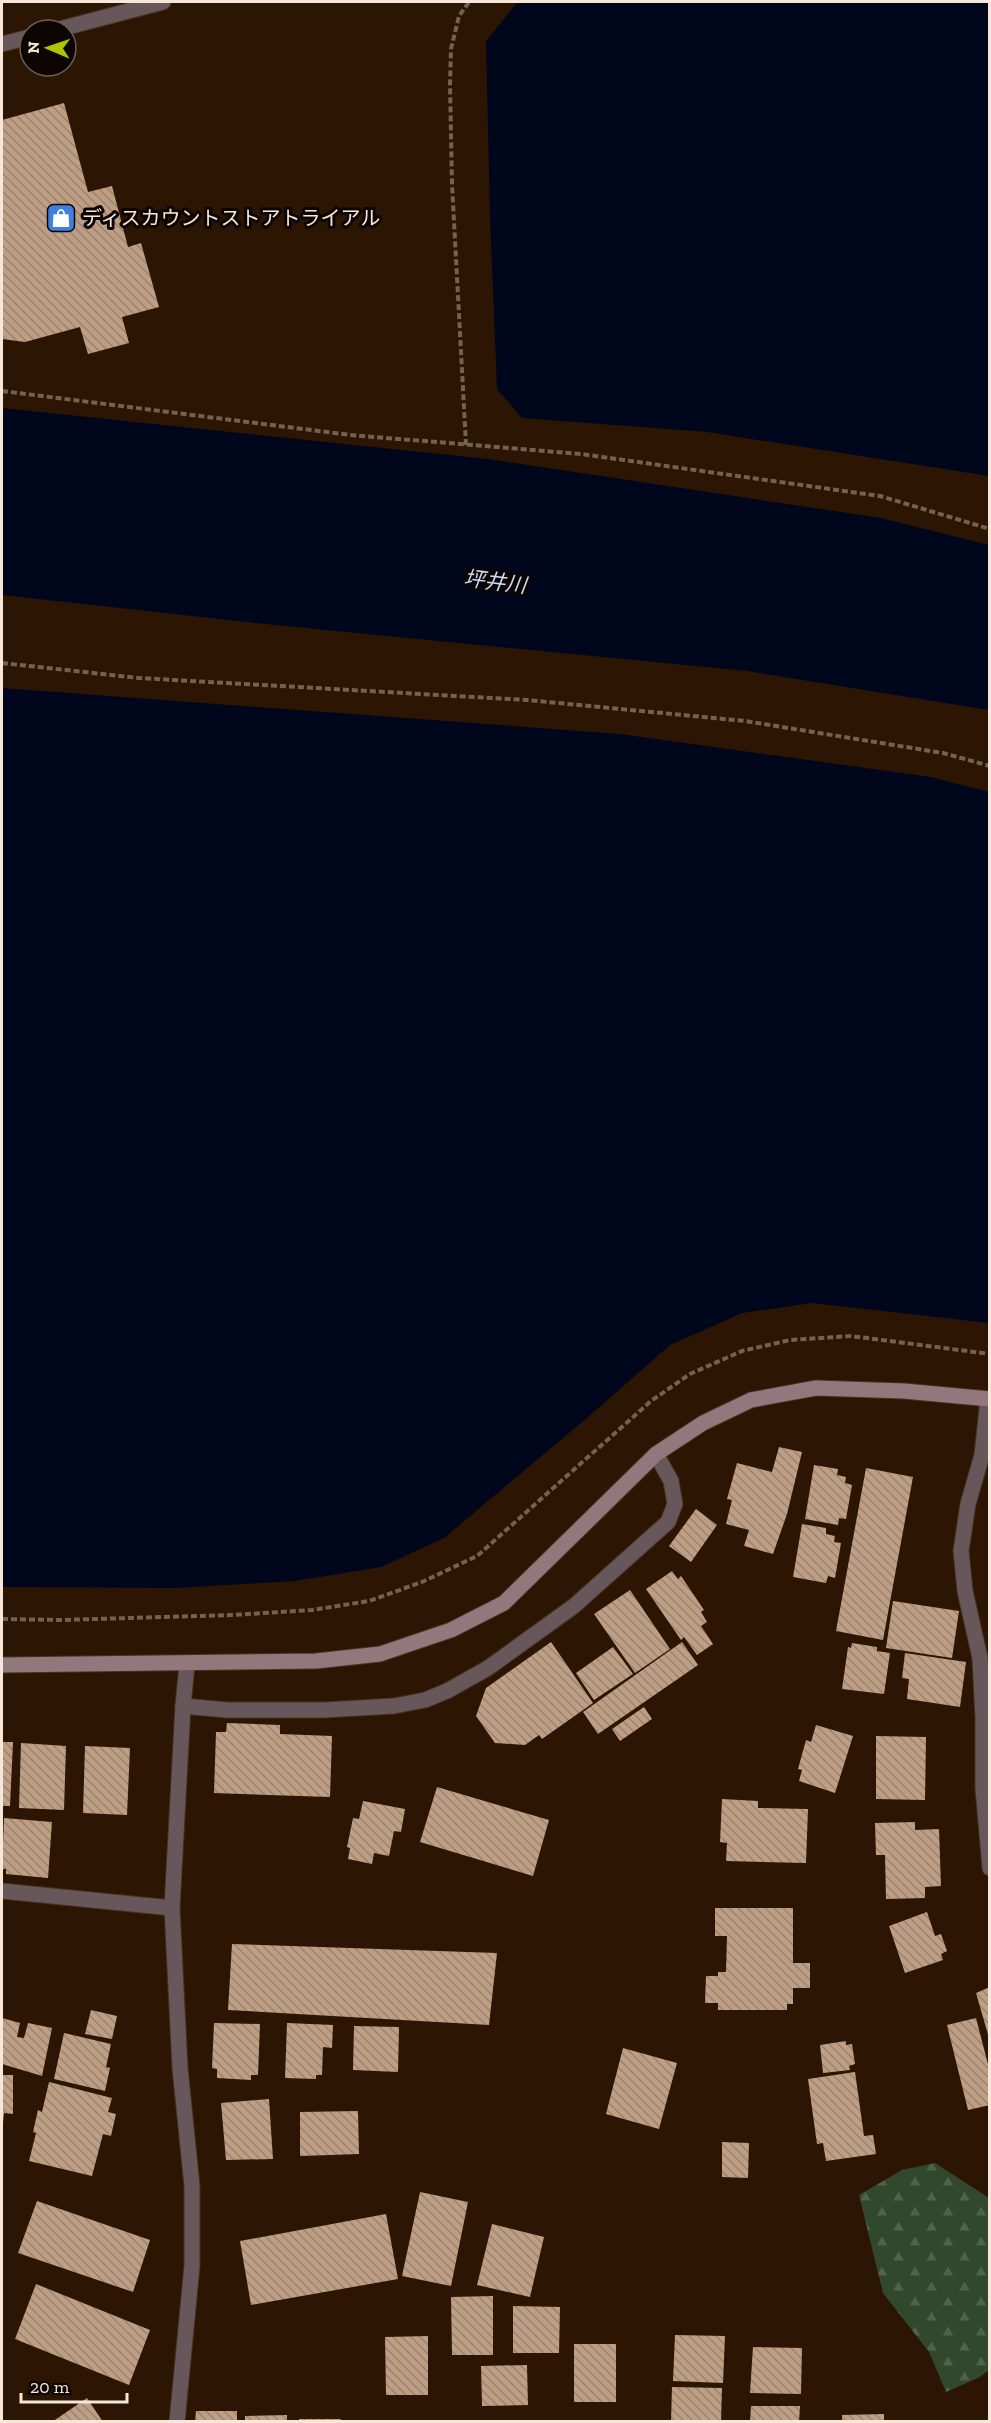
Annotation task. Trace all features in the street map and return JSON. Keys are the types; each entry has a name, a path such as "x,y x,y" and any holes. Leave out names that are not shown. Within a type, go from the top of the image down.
{"street":[{"path":"78,24 163,2"},
{"path":"2,44 18,40"},
{"path":"2,1665 316,1661 380,1654 451,1630 504,1603 656,1454 703,1423 751,1400 816,1388 904,1391 989,1399 982,1455 968,1504 961,1551 965,1591 980,1658 983,1788 990,1868"},
{"path":"183,1706 227,1710 324,1710 394,1706 425,1700 447,1691 488,1668 574,1606 668,1522 675,1503 671,1481 656,1454"},
{"path":"177,2421 192,2266 192,2186 180,2068 172,1908 187,1664"},
{"path":"2,1891 172,1908"}],"path":[{"path":"466,445 452,184 450,84 451,49 459,16 469,2"},
{"path":"2,391 351,435 581,454 880,496 990,529"},
{"path":"2,663 139,678 527,700 745,721 943,753 990,766"},
{"path":"2,1619 61,1620 233,1615 312,1610 369,1601 422,1582 477,1556 651,1401 690,1374 742,1351 790,1340 851,1335 990,1354"}],"green space":[{"path":"935,2163 989,2198 989,2370 980,2377 946,2392 929,2352 883,2293 859,2195 902,2170"}],"water":[{"path":"524,2 989,2 989,476 707,432 522,418 497,389 486,41 516,4"},
{"name":"坪井川","path":"2,408 488,459 881,518 989,545 989,710 747,671 275,625 2,595"},
{"path":"2,688 620,734 931,777 989,792 989,1323 812,1303 742,1313 670,1345 444,1538 381,1567 295,1581 177,1588 2,1587"}],"building":[{"name":"ディスカウントストアトライアル","path":"64,103 88,192 112,186 128,247 141,243 159,307 122,317 129,343 88,354 80,327 25,342 2,339 2,120"},
{"path":"779,1447 802,1452 787,1514 773,1554 744,1546 749,1530 726,1524 732,1500 727,1499 737,1463 772,1472"},
{"path":"814,1465 838,1469 837,1475 846,1477 845,1483 852,1485 846,1519 839,1518 838,1525 805,1519"},
{"path":"866,1468 913,1477 883,1640 836,1631"},
{"path":"696,1509 717,1525 691,1562 669,1546"},
{"path":"802,1524 826,1528 826,1534 835,1536 834,1542 841,1543 835,1578 828,1576 826,1583 793,1577"},
{"path":"672,1571 678,1579 681,1576 704,1610 701,1612 707,1622 701,1626 713,1644 697,1655 684,1637 681,1640 646,1589"},
{"path":"630,1590 670,1649 635,1673 594,1614"},
{"path":"893,1601 959,1611 952,1658 886,1648"},
{"path":"551,1642 593,1703 542,1739 539,1735 525,1745 495,1743 476,1716 486,1688"},
{"path":"682,1642 698,1665 598,1734 583,1712"},
{"path":"852,1643 877,1647 877,1651 890,1653 884,1694 842,1689 848,1647 851,1648"},
{"path":"613,1647 633,1674 594,1700 576,1673"},
{"path":"905,1653 966,1662 960,1707 907,1699 909,1679 902,1678"},
{"path":"644,1707 652,1719 620,1741 612,1729"},
{"path":"227,1723 280,1725 280,1734 332,1736 330,1797 214,1793 216,1732 226,1732"},
{"path":"816,1725 853,1736 835,1793 799,1781 802,1770 798,1769 806,1740 811,1742"},
{"path":"876,1736 926,1737 925,1800 876,1799"},
{"path":"2,1742 13,1742 10,1806 2,1806"},
{"path":"21,1743 66,1746 64,1810 19,1808"},
{"path":"85,1746 130,1748 127,1815 83,1813"},
{"path":"437,1787 549,1820 533,1876 420,1842"},
{"path":"722,1799 758,1801 758,1808 808,1809 806,1863 726,1861 727,1843 720,1842"},
{"path":"363,1801 405,1809 401,1832 394,1831 389,1856 374,1853 372,1864 348,1859 350,1848 347,1847 353,1818 359,1819"},
{"path":"4,1818 52,1822 48,1878 6,1874 6,1869 2,1869"},
{"path":"915,1822 915,1830 939,1829 941,1886 925,1887 925,1898 886,1899 885,1855 876,1855 875,1823"},
{"path":"715,1908 793,1908 793,1963 810,1963 810,1988 793,1988 793,2004 787,2004 787,2010 718,2010 718,2003 705,2003 706,1976 718,1976 718,1972 726,1972 727,1936 715,1936"},
{"path":"927,1912 935,1936 941,1934 947,1951 941,1954 943,1960 905,1973 889,1926"},
{"path":"232,1944 497,1953 489,2025 228,2010"},
{"path":"990,1987 990,2038 989,2038 976,1993"},
{"path":"91,2010 117,2016 112,2039 85,2034"},
{"path":"2,2018 20,2023 17,2037 24,2038 28,2023 52,2028 42,2076 2,2064"},
{"path":"976,2018 990,2072 990,2105 968,2110 947,2025"},
{"path":"214,2023 260,2024 258,2075 251,2075 251,2080 217,2078 217,2069 212,2068"},
{"path":"287,2023 333,2025 332,2048 323,2047 322,2075 316,2075 316,2079 285,2078"},
{"path":"354,2026 399,2027 398,2072 353,2070"},
{"path":"64,2033 111,2044 106,2067 110,2068 105,2091 54,2079"},
{"path":"846,2041 846,2045 852,2044 855,2064 849,2066 850,2070 823,2073 820,2045"},
{"path":"623,2048 677,2063 659,2129 606,2114"},
{"path":"855,2072 864,2136 873,2135 876,2154 826,2161 823,2143 817,2144 808,2079"},
{"path":"2,2075 13,2075 13,2114 4,2113 3,2123 2,2123"},
{"path":"49,2082 112,2098 108,2112 116,2114 111,2136 103,2134 92,2176 29,2161 36,2133 33,2132 38,2110 42,2112"},
{"path":"269,2099 273,2159 226,2160 221,2103"},
{"path":"358,2111 359,2154 300,2156 300,2112"},
{"path":"722,2142 749,2143 748,2178 722,2177"},
{"path":"420,2192 468,2202 451,2286 402,2276"},
{"path":"37,2201 150,2240 133,2292 18,2253"},
{"path":"386,2214 398,2279 251,2305 240,2241"},
{"path":"492,2224 544,2237 530,2297 477,2285"},
{"path":"36,2284 150,2330 129,2385 15,2339"},
{"path":"493,2296 493,2355 452,2355 451,2297"},
{"path":"513,2306 560,2307 559,2353 513,2353"},
{"path":"675,2335 725,2336 723,2383 673,2381"},
{"path":"428,2336 428,2395 386,2395 385,2337"},
{"path":"574,2344 616,2344 616,2402 574,2402"},
{"path":"753,2347 802,2348 801,2394 750,2393"},
{"path":"527,2365 528,2405 482,2406 481,2366"},
{"path":"672,2387 722,2388 721,2422 671,2422"},
{"path":"87,2398 103,2422 52,2422"},
{"path":"751,2406 800,2406 799,2422 750,2422"},
{"path":"196,2411 237,2411 237,2422 195,2422"},
{"path":"884,2414 884,2422 842,2422 842,2415"},
{"path":"287,2415 287,2422 245,2422 245,2416"},
{"path":"299,2419 341,2419 341,2422 299,2422"}],"place":[{"name":"ディスカウントストアトライアル","path":"61,218"}]}
